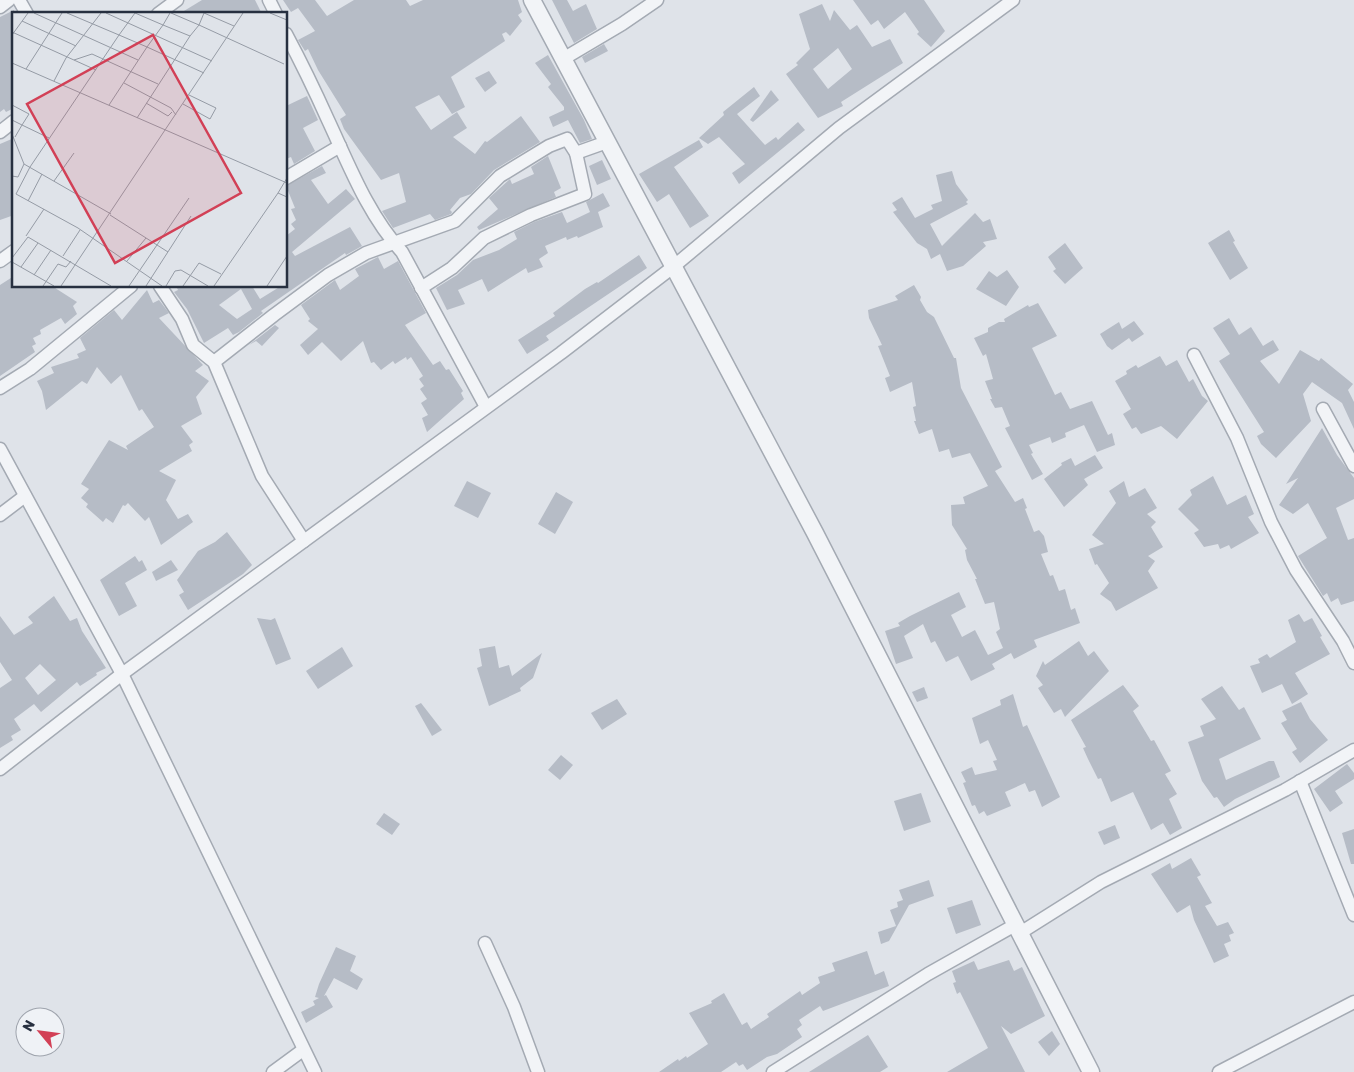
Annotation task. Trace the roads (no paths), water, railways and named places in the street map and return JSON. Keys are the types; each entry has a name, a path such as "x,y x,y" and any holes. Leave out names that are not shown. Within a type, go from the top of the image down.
{"street":[{"path":"0,7 9,0"},
{"path":"19,0 26,12"},
{"path":"161,12 177,0"},
{"path":"269,0 275,12"},
{"path":"532,0 815,533 1091,1072"},
{"path":"563,59 622,24 656,0"},
{"path":"0,769 122,674 561,353 673,267 839,128 1012,0"},
{"path":"288,38 358,185 402,252 486,407"},
{"path":"0,132 12,123"},
{"path":"214,362 328,275 366,253 455,220 500,176 549,146 567,139 576,153 585,194 531,215 484,238 452,268 421,288"},
{"path":"576,153 607,142"},
{"path":"288,177 340,146"},
{"path":"0,261 12,253"},
{"path":"0,388 30,368 129,288"},
{"path":"161,288 182,319 193,344 214,362 262,476 304,541"},
{"path":"1194,355 1237,438 1271,522 1296,570 1343,641 1354,663"},
{"path":"1323,409 1354,466"},
{"path":"0,449 122,674 303,1050 316,1072"},
{"path":"0,514 25,496"},
{"path":"773,1072 928,974 1017,929 1101,882 1300,782 1354,750"},
{"path":"1300,782 1354,915"},
{"path":"485,944 514,1007 538,1072"},
{"path":"1219,1072 1354,1002"},
{"path":"273,1072 303,1050"}]}
